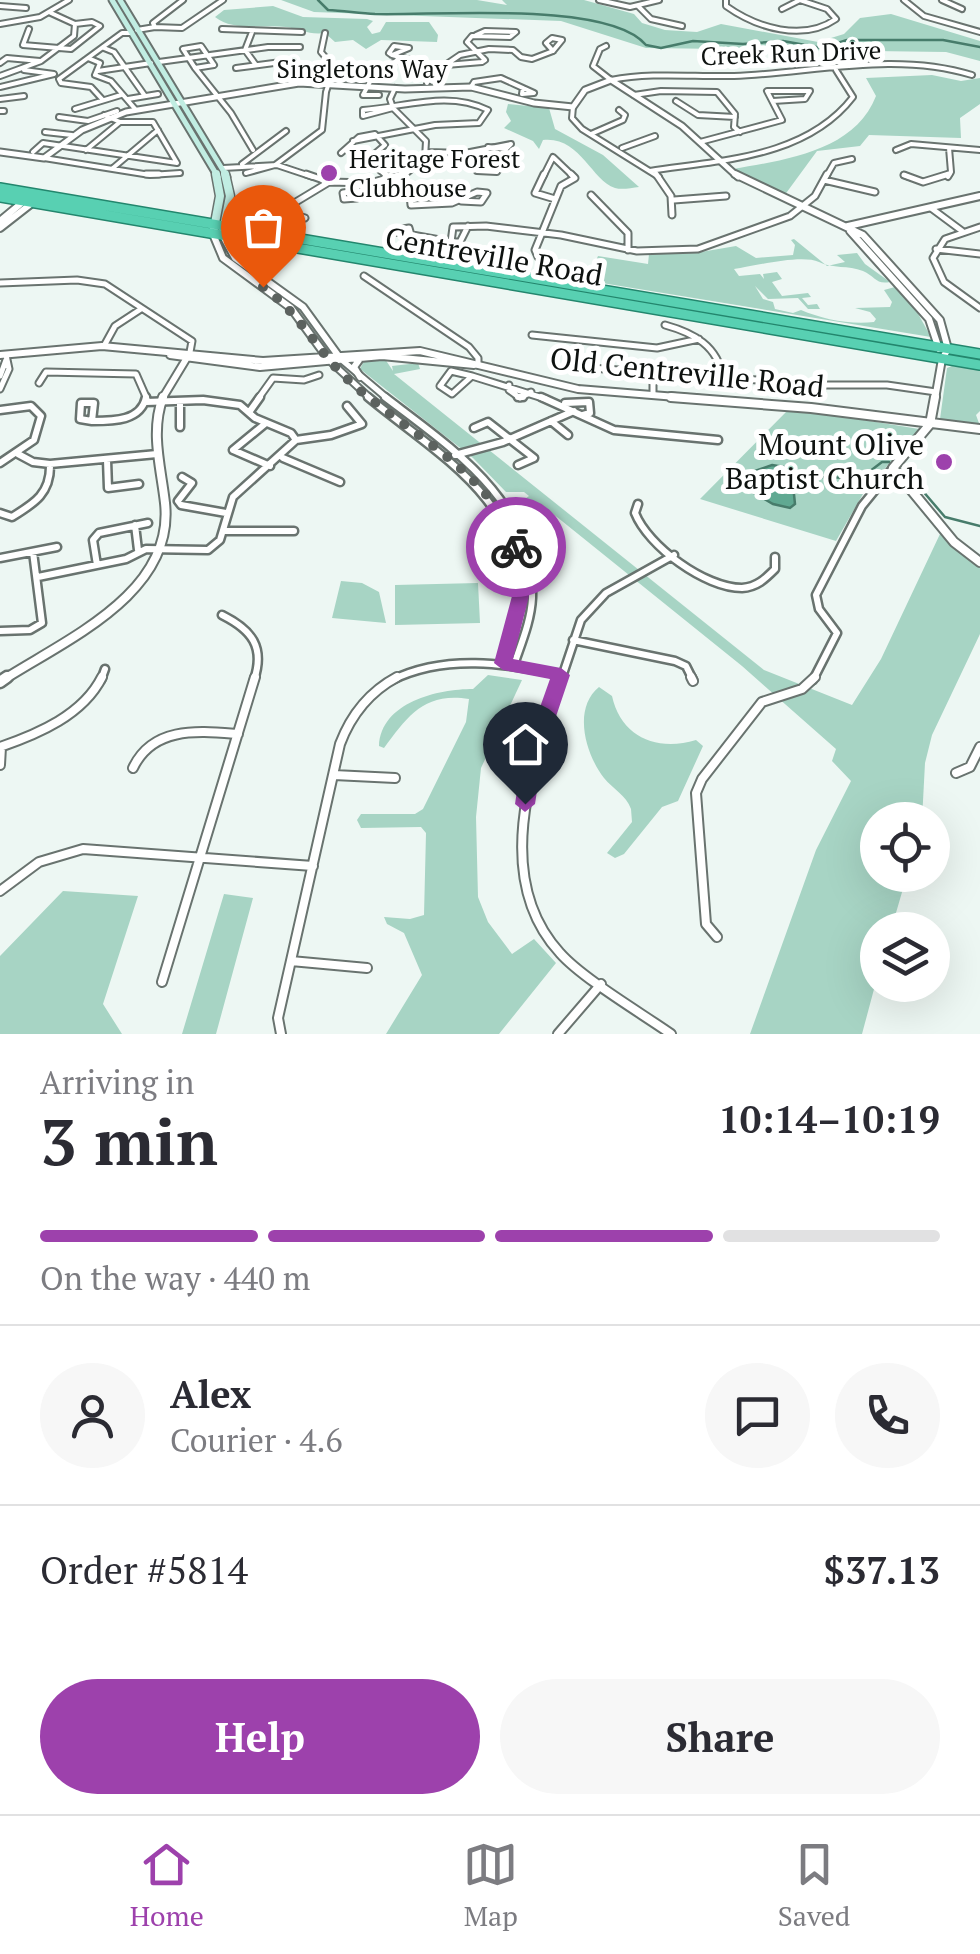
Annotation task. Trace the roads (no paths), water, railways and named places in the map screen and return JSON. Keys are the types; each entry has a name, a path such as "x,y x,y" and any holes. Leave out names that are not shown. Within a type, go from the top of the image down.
{"highway":[{"name":"Centreville Road","path":"0,188 31,200"},
{"name":"Centreville Road","path":"0,197 942,352 980,354"},
{"name":"Centreville Road","path":"942,352 980,365"}],"main road":[{"path":"112,0 159,62 219,180 218,230"},
{"path":"120,0 151,63 222,168 230,192 218,230"}],"street":[{"path":"0,24 51,13 69,0"},
{"path":"155,27 153,22 183,0"},
{"path":"102,99 91,87 59,81 123,33 155,27 182,28 223,0"},
{"path":"599,0 638,6 659,0"},
{"path":"726,0 728,8 738,14 784,29 815,30 835,21 828,9 800,0 782,9"},
{"path":"904,0 924,16 980,32"},
{"path":"942,0 962,9"},
{"path":"0,6 26,8"},
{"path":"638,6 651,18 682,26"},
{"path":"29,29 23,45 57,50 76,48 100,26 92,22 75,24 51,13"},
{"path":"1,75 41,61 57,50 74,36 75,24"},
{"path":"222,29 302,32"},
{"path":"392,55 440,66 484,61 466,42 476,35 488,30 516,32 510,37 476,35"},
{"path":"246,50 252,32"},
{"path":"246,172 275,165 322,130 322,96 334,68 321,52 325,33"},
{"path":"194,68 214,65 201,46 183,49 194,68 252,150"},
{"path":"159,62 300,46"},
{"path":"606,46 600,49 593,66 700,142 716,160 751,185 848,226 929,319 942,352 930,424 862,506 816,595 818,607 834,626 837,639 801,689 776,694 762,702 702,779 696,793 706,924 716,937"},
{"path":"103,48 114,52 145,96"},
{"path":"246,50 256,65"},
{"path":"440,86 436,74 440,66 476,52 514,50 523,58 554,52"},
{"path":"0,63 7,58 41,61"},
{"path":"88,58 100,63 95,75 111,82 136,110"},
{"path":"379,94 363,95 365,86 382,68 399,59"},
{"path":"236,68 289,61"},
{"path":"98,72 151,63"},
{"path":"428,83 430,65"},
{"name":"Creek Run Drive","path":"611,80 647,74 734,76 926,66 972,75"},
{"path":"0,87 54,74 22,69"},
{"path":"650,171 754,153 826,128 854,97 836,70"},
{"path":"471,87 474,82 501,78 523,88"},
{"path":"611,80 585,90 573,108 574,122 590,135 621,148 650,171 674,200 672,216"},
{"name":"Singletons Way","path":"44,158 72,135 106,116 288,84 471,87 573,108"},
{"path":"222,168 275,165 356,188 414,168 427,152 426,141 393,108 390,100 395,88"},
{"path":"634,95 661,91 718,92 735,117 734,127 741,133"},
{"path":"700,142 782,120 767,91 810,91 804,99 773,102"},
{"path":"127,100 158,94"},
{"path":"74,109 121,95"},
{"path":"0,99 24,96"},
{"path":"380,138 416,129 479,123 488,110 476,103 452,100 363,110 363,116 393,108"},
{"path":"676,101 698,114 735,117"},
{"path":"590,135 623,120 625,115 620,110"},
{"path":"59,117 88,121 117,111"},
{"path":"32,152 44,144 177,163 149,120 120,122 106,116"},
{"path":"86,150 120,122"},
{"path":"112,169 158,130"},
{"path":"241,165 286,131"},
{"path":"45,132 72,135"},
{"path":"341,153 353,141 371,134 385,145 372,156 372,164 410,195 411,205 461,201"},
{"path":"621,148 655,136"},
{"path":"896,150 911,144 980,150"},
{"path":"427,152 488,147"},
{"path":"904,175 923,182 947,178 951,172 949,148"},
{"path":"480,149 492,158"},
{"path":"0,152 159,176 180,173"},
{"path":"440,161 442,153"},
{"path":"538,257 534,250 561,186 575,178 553,157 535,193 555,199"},
{"path":"451,242 451,228 468,226 543,233 628,250 667,252 707,246 782,220 804,207 836,162 852,159"},
{"path":"824,180 875,192"},
{"path":"281,211 329,182"},
{"path":"400,186 428,187 410,195"},
{"path":"591,195 628,233 628,250"},
{"path":"674,200 726,196"},
{"path":"848,226 980,196"},
{"path":"0,225 31,200"},
{"path":"263,205 305,218"},
{"path":"931,208 963,231"},
{"path":"412,235 460,242 468,226"},
{"path":"980,227 943,240 936,248 934,263 942,281 980,308"},
{"path":"218,230 217,250 226,261 285,303 334,359 495,505 518,554 519,612 503,663"},
{"path":"218,230 235,258 303,307 334,359 456,454 496,490 515,517 527,547 532,596 514,665"},
{"path":"936,248 980,254"},
{"path":"364,276 469,348 478,358 478,365"},
{"path":"0,283 92,280 192,341 157,420 166,530 151,570 126,595 0,682"},
{"path":"104,346 115,326 142,309"},
{"path":"665,325 699,338 717,356 723,378"},
{"path":"532,335 657,348 699,338"},
{"path":"304,360 315,353 313,338"},
{"path":"3,358 104,346 251,360 410,356 478,365"},
{"path":"458,357 468,354 469,348"},
{"path":"3,358 100,351 188,355 260,367 403,350 458,357 478,365"},
{"path":"0,376 3,358"},
{"path":"0,389 8,374 9,362 3,358"},
{"path":"360,377 354,365 368,358"},
{"name":"Old Centreville Road","path":"478,365 570,388 811,408 980,429"},
{"path":"591,368 654,375 887,385 936,392"},
{"path":"472,376 452,394 440,386 451,371 510,384 637,438 718,440"},
{"path":"39,383 46,372 136,374 143,383 146,402 135,418 92,422"},
{"path":"250,411 273,378 304,380 319,375"},
{"path":"653,395 654,375"},
{"path":"146,402 222,401 250,411 266,423 291,433 296,440"},
{"path":"180,402 180,427"},
{"path":"564,404 589,402 590,413 582,416"},
{"path":"0,410 26,405 40,412 37,439 0,463"},
{"path":"38,578 128,558 138,550 202,552 219,543 233,497 282,458 296,440 331,435 362,424 347,406"},
{"path":"448,459 511,439 575,411"},
{"path":"474,428 488,422 534,458 518,465"},
{"path":"551,422 568,435"},
{"path":"266,423 233,450 270,466"},
{"path":"18,454 33,462 50,464 158,454"},
{"path":"282,458 340,482"},
{"path":"107,460 108,488 138,484"},
{"path":"0,514 12,516 46,496 52,481 50,464"},
{"path":"893,468 954,542 980,562"},
{"path":"182,477 192,483 180,495 181,504 198,511 226,513"},
{"path":"638,504 635,513 641,528 710,581 737,588 764,581 775,568 775,557"},
{"path":"97,565 93,540 98,533 148,523"},
{"path":"135,525 138,550"},
{"path":"224,532 294,531"},
{"path":"0,558 57,547"},
{"path":"0,631 23,632 42,622 33,552"},
{"path":"671,1034 561,955 529,906 524,882 528,777 584,614 602,596 674,555"},
{"path":"162,982 260,652 248,630 222,615"},
{"path":"574,640 675,661 686,666 694,681"},
{"path":"280,1034 278,1018 334,774 349,724 362,705 384,686 410,672 442,662 477,660 561,675"},
{"path":"0,765 0,747 33,736 61,720 98,686 105,669"},
{"path":"132,768 141,752 168,736 191,731 238,734"},
{"path":"956,773 970,767 980,748"},
{"path":"334,774 395,778"},
{"path":"0,892 29,867 71,850 93,848 312,866"},
{"path":"291,962 367,968"},
{"path":"558,1034 601,984"}],"waterway":[{"path":"318,0 328,10 375,14 520,13 597,21 626,31 646,45 661,48 693,41 783,41 822,48 847,40 943,40 980,47"},
{"path":"811,477 861,478 882,462 889,462"},
{"path":"904,469 945,517 980,526"}],"place":[{"name":"Heritage Forest Clubhouse","path":"329,173"},
{"name":"Mount Olive Baptist Church","path":"944,462"}]}
